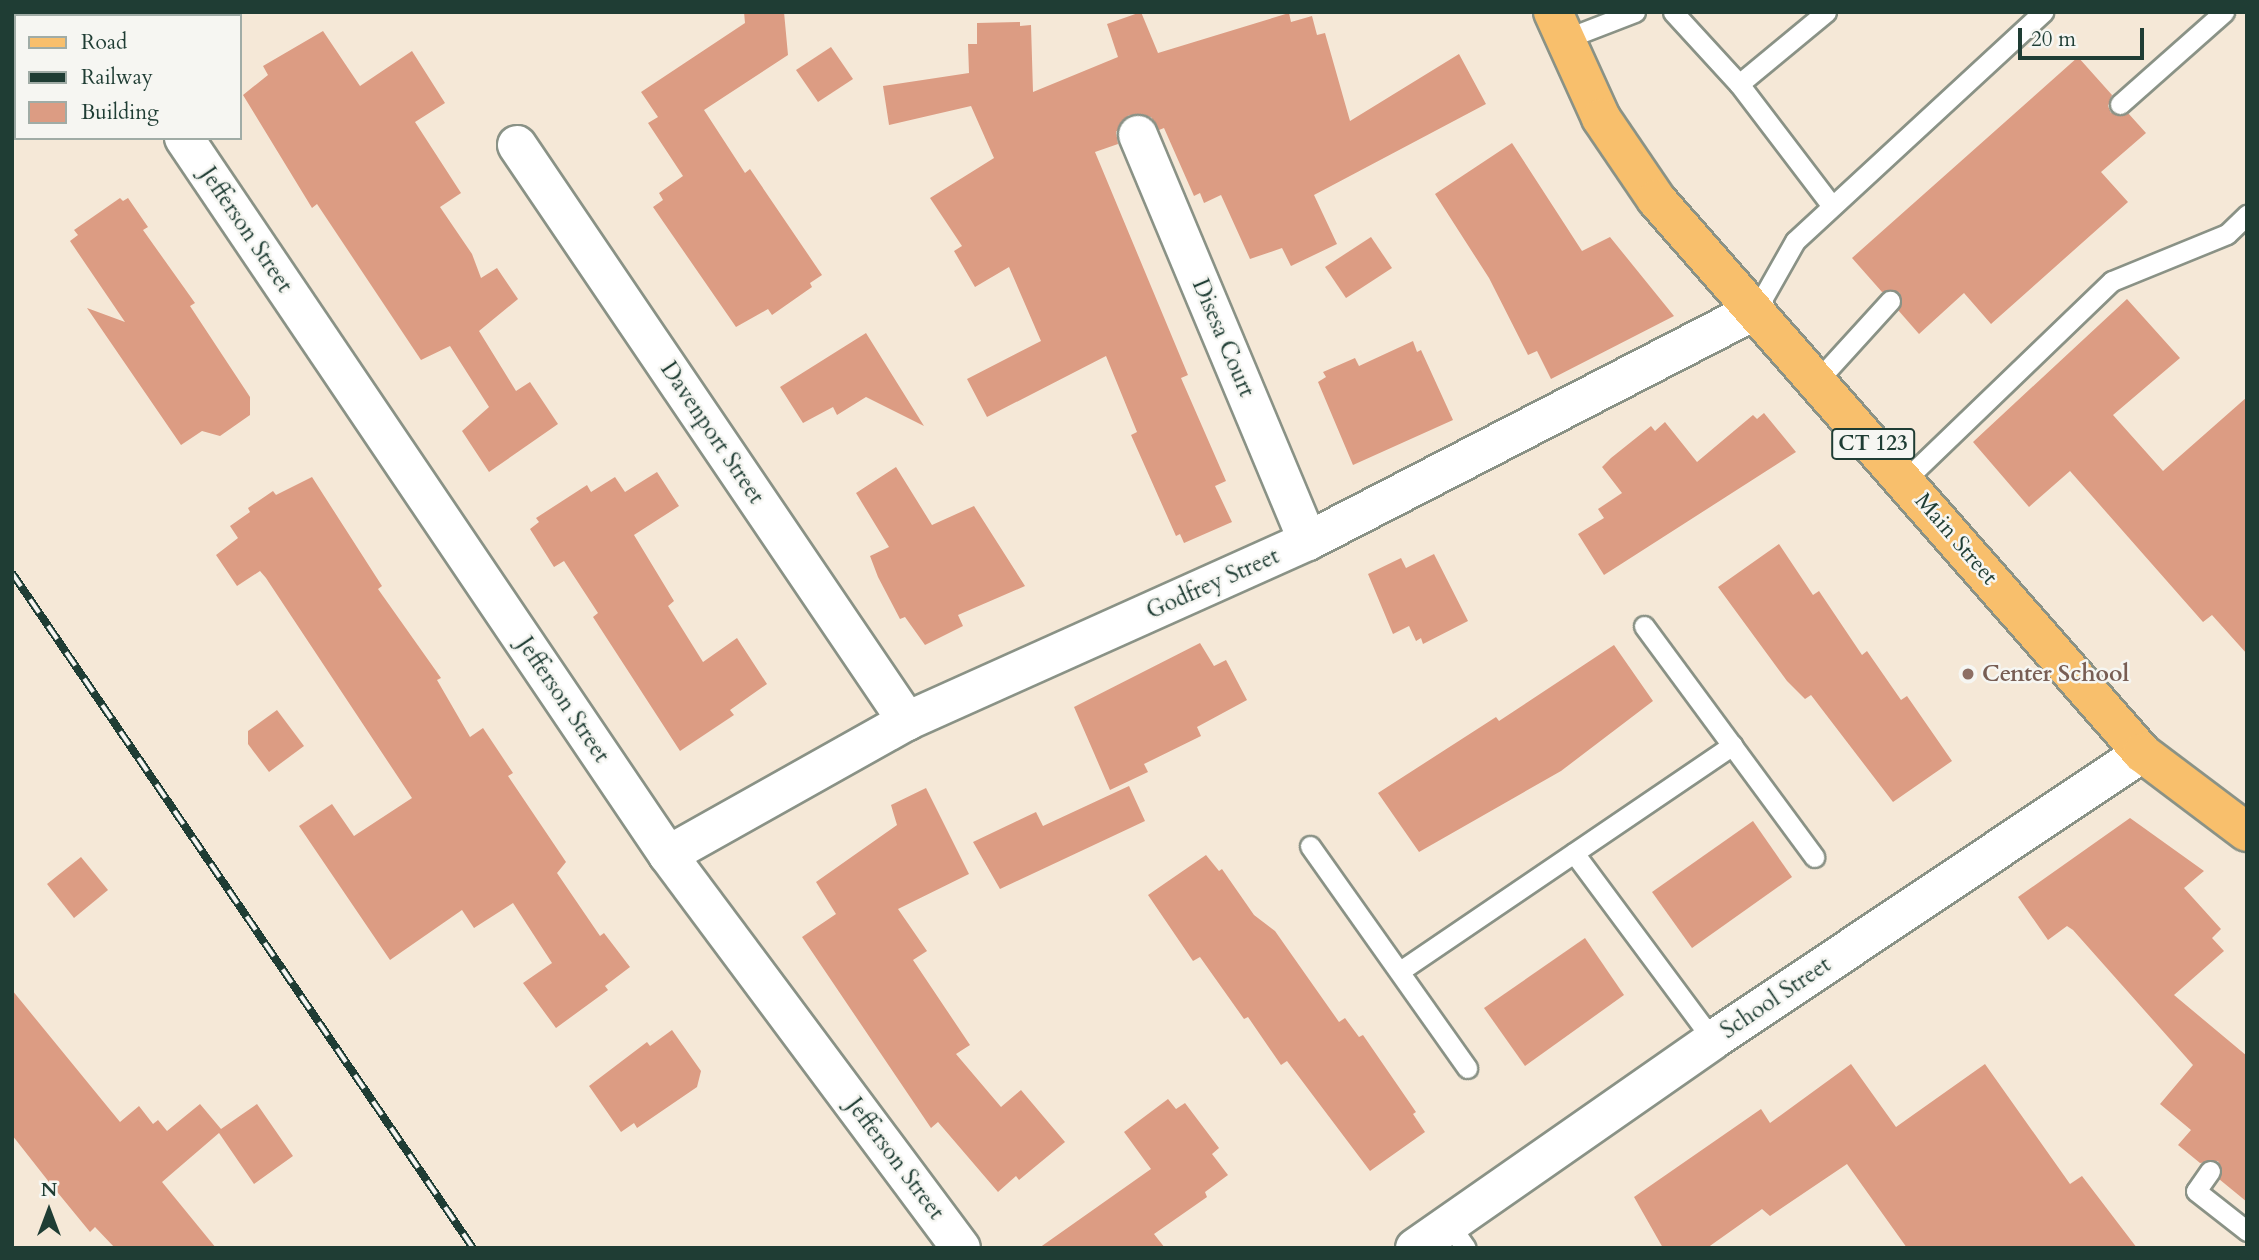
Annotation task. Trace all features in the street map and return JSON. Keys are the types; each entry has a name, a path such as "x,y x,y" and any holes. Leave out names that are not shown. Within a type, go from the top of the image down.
{"main road":[{"name":"Main Street","path":"1559,26 1601,118 1656,199 1818,380 2142,753 2247,832"}],"street":[{"name":"Disesa Court","path":"1138,135 1308,541"},
{"name":"Jefferson Street","path":"185,140 668,855 961,1248"},
{"name":"Davenport Street","path":"517,145 906,721"},
{"name":"Godfrey Street","path":"668,855 906,721 1308,541 1756,310"},
{"name":"School Street","path":"1415,1248 1457,1236 1713,1040 2142,753"}],"lane":[{"path":"1559,26 1635,12"},
{"path":"1673,12 1740,84 1832,206"},
{"path":"1740,84 1826,12"},
{"path":"1756,310 1795,241 2043,12"},
{"path":"2120,104 2224,12"},
{"path":"1905,480 2112,281 2216,239 2247,215"},
{"path":"1818,380 1890,301"},
{"path":"1644,626 1814,857"},
{"path":"1400,971 1732,745"},
{"path":"1310,846 1468,1068"},
{"path":"1574,853 1713,1040"},
{"path":"2210,1171 2196,1191 2247,1231"}],"building":[{"path":"744,12 784,12 788,55 704,110 745,173 750,169 822,275 810,283 812,287 772,315 768,309 736,327 653,207 663,200 659,193 683,176 648,123 658,117 641,92 745,23"},
{"path":"1141,12 1158,53 1289,13 1291,22 1312,16 1317,35 1325,33 1350,121 1459,54 1486,104 1314,195 1337,244 1291,266 1282,248 1250,259 1221,195 1204,203 1200,193 1194,196 1164,128 1159,130 1151,117 1129,115 1116,132 1118,144 1095,152 1188,375 1181,378 1226,481 1215,486 1232,522 1184,543 1180,534 1176,536 1131,435 1137,432 1106,356 987,417 967,379 1041,341 1009,267 975,287 954,251 962,246 930,198 994,158 971,106 889,125 883,86 969,73 968,44 977,44 977,23 1020,22 1020,26 1031,25 1033,92 1118,57 1107,24"},
{"path":"323,31 360,86 412,51 445,103 415,122 461,193 440,207 472,254 481,278 497,268 518,299 479,331 516,391 530,382 558,424 489,472 462,431 489,407 450,346 421,360 317,204 312,208 243,95 268,75 263,66"},
{"path":"831,47 853,79 818,102 796,70"},
{"path":"2078,57 2112,95 2108,106 2111,113 2128,113 2146,133 2101,172 2128,202 1991,324 1964,293 1919,334 1898,310 1902,303 1899,292 1882,292 1852,258"},
{"path":"1512,143 1582,251 1610,237 1674,316 1551,379 1537,351 1528,355 1489,278 1435,194"},
{"path":"120,198 123,201 128,198 148,227 143,230 195,303 190,306 250,397 250,415 220,436 202,431 181,445 87,308 125,322 70,241 78,235 74,230"},
{"path":"1371,237 1392,268 1346,298 1325,267"},
{"path":"2127,299 2180,358 2113,415 2163,471 2247,397 2247,654 2212,615 2203,622 2070,471 2029,507 1973,442"},
{"path":"866,333 924,426 866,397 837,415 833,407 803,423 780,387"},
{"path":"1413,341 1417,352 1421,350 1453,420 1353,465 1318,382 1326,377 1323,372 1355,358 1359,366"},
{"path":"1764,413 1796,452 1604,575 1578,534 1604,518 1598,509 1622,493 1602,467 1651,426 1655,431 1665,422 1697,462 1753,415 1757,419"},
{"path":"896,467 932,525 974,506 1025,586 958,615 963,626 925,645 905,617 900,619 878,577 870,556 889,547 856,493"},
{"path":"657,472 679,506 634,535 674,601 668,606 703,662 737,638 767,684 730,710 734,715 680,751 593,617 598,613 564,561 554,567 530,529 539,522 536,518 587,485 591,492 615,477 625,492"},
{"path":"312,477 382,586 378,589 441,678 437,680 470,737 483,728 513,773 508,776 566,862 557,873 600,936 604,933 630,967 605,986 608,990 556,1028 523,983 552,963 513,903 474,928 462,910 390,960 299,826 332,804 354,836 412,798 266,578 260,571 237,586 216,555 238,538 230,526 250,512 248,508 273,491 276,495"},
{"path":"1779,544 1813,595 1819,591 1862,655 1867,651 1901,700 1907,696 1952,761 1893,802 1811,695 1805,699 1787,681 1718,587"},
{"path":"1434,554 1468,621 1423,644 1421,638 1416,641 1409,626 1393,634 1368,574 1401,558 1406,568"},
{"path":"1200,643 1214,666 1226,660 1247,700 1197,727 1201,736 1144,764 1148,772 1110,790 1074,707"},
{"path":"1614,645 1653,701 1561,771 1419,852 1378,793 1496,717 1499,721"},
{"path":"277,710 304,746 269,772 248,744 248,731"},
{"path":"1129,786 1145,821 1000,889 973,842 1036,812 1043,826"},
{"path":"926,788 969,874 898,909 927,951 913,960 970,1045 956,1054 1001,1107 1021,1090 1065,1142 1019,1180 1016,1176 998,1192 938,1122 931,1128 802,937 836,914 816,882 897,825 891,805"},
{"path":"2130,818 2204,871 2184,888 2221,929 2212,938 2224,951 2174,995 2247,1056 2247,1202 2219,1179 2222,1171 2218,1161 2200,1163 2178,1145 2191,1130 2160,1104 2193,1065 2073,930 2067,926 2048,940 2018,897"},
{"path":"1753,821 1792,877 1692,948 1652,892"},
{"path":"1206,855 1219,871 1222,869 1254,915 1275,931 1339,1022 1345,1018 1359,1037 1363,1035 1416,1112 1413,1114 1425,1132 1370,1171 1287,1061 1281,1065 1248,1017 1244,1019 1200,957 1193,961 1148,895"},
{"path":"81,857 108,890 74,918 47,884"},
{"path":"1585,938 1624,995 1525,1066 1484,1008"},
{"path":"12,990 120,1122 139,1106 153,1124 158,1120 167,1131 200,1104 221,1129 257,1104 293,1156 254,1184 219,1133 162,1182 216,1248 115,1248 95,1227 90,1232 49,1182 12,1135"},
{"path":"672,1030 701,1071 697,1087 637,1128 634,1123 621,1132 589,1086 647,1042 650,1046"},
{"path":"1851,1064 1896,1127 1985,1064 2070,1184 2082,1176 2137,1248 1907,1248 1847,1164 1770,1216 1762,1209 1707,1248 1663,1248 1634,1197 1761,1109 1770,1123"},
{"path":"1168,1099 1176,1109 1185,1103 1219,1148 1212,1154 1228,1175 1205,1192 1207,1197 1154,1234 1165,1248 1039,1248 1151,1169 1124,1132"}],"railway":[{"path":"12,573 473,1248"}],"place":[{"name":"Center School","path":"1968,674"}]}
